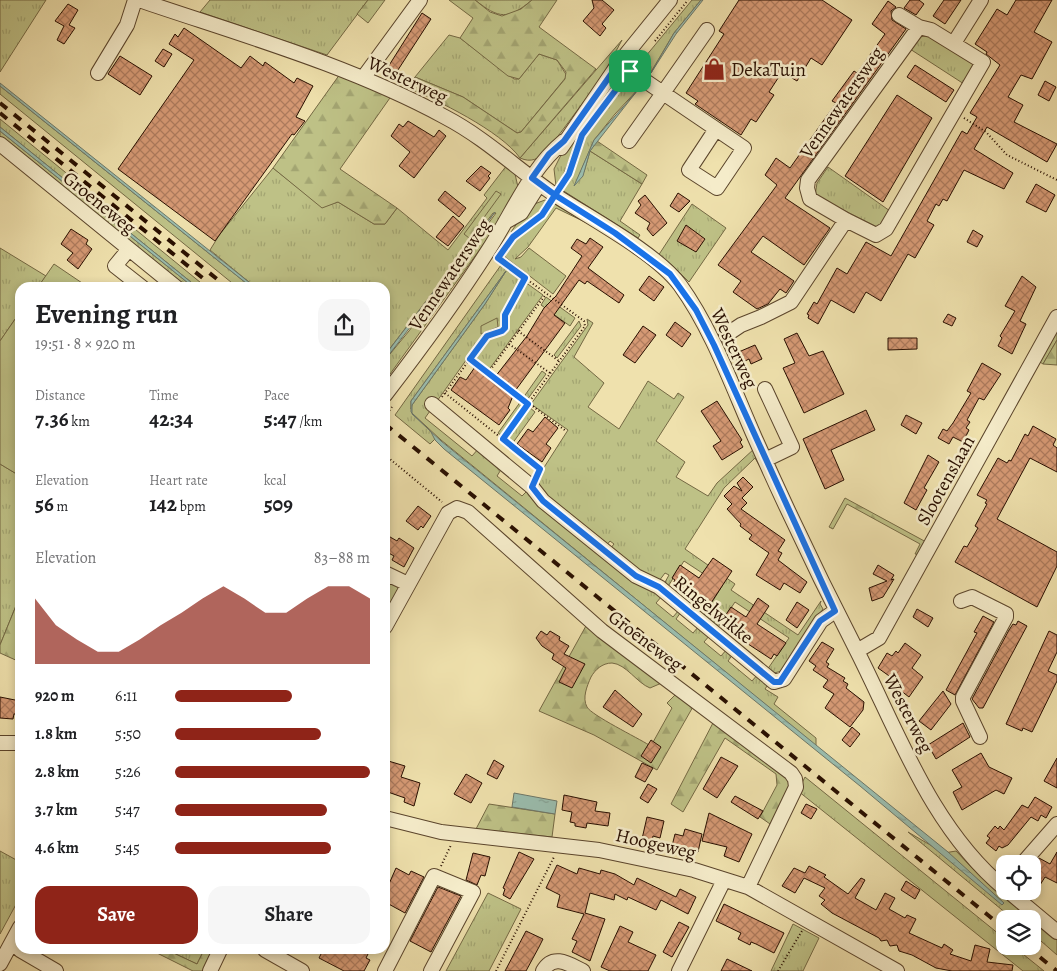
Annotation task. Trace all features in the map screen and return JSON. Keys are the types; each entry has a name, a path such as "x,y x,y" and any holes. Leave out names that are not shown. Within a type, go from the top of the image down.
{"street":[{"name":"Westerweg","path":"98,73 127,25 137,0 392,90 468,130 555,195 615,233 659,264 677,281 696,310 714,345 835,611 857,651 907,754 960,844 986,874 996,882"},
{"path":"362,78 420,0"},
{"name":"Vennewatersweg","path":"390,389 422,347 507,221 521,212 536,181 557,158 564,141 619,63 670,0"},
{"path":"954,43 981,0"},
{"path":"899,15 919,27"},
{"name":"Vennewatersweg","path":"919,27 931,30 954,43 983,62 882,233 870,233 810,199 807,188 808,180 919,27"},
{"path":"630,141 707,30"},
{"path":"619,63 716,129"},
{"name":"Groeneweg","path":"0,144 170,282"},
{"path":"726,335 740,325 761,318 791,302 846,220"},
{"path":"129,249 115,266 135,282"},
{"name":"Slootenslaan","path":"857,651 879,638 1057,318"},
{"path":"765,389 792,447 765,460"},
{"name":"Ringelwikke","path":"433,405 532,487 543,501 629,571 659,587 774,682 780,682 784,679 820,621 835,611"},
{"name":"Groeneweg","path":"452,510 460,508 468,512 602,631 792,773 795,778 796,787 748,887"},
{"path":"390,618 452,510"},
{"path":"390,574 408,584"},
{"path":"961,600 972,597 1006,614 963,701 980,737"},
{"path":"0,743 15,743"},
{"name":"Hoogeweg","path":"390,820 418,828 457,834 561,844 668,864 748,887 897,971"},
{"path":"1030,855 1057,824"},
{"path":"385,971 434,876 473,892 431,971"},
{"path":"679,971 724,880"},
{"name":"Westerweg","path":"1018,900 1057,932"},
{"path":"0,964 15,950"},
{"path":"27,954 56,971"},
{"path":"210,971 218,954"},
{"path":"272,954 302,971"},
{"path":"543,971 547,964 556,961 567,963 583,971"}],"path":[{"path":"654,43 688,0"},
{"path":"955,112 986,132 1012,158 1057,180"},
{"name":"Vennewatersweg","path":"508,244 513,237 542,215 569,174 580,143"},
{"name":"Vennewatersweg","path":"494,264 503,251"},
{"path":"492,453 584,326 584,321 498,258"},
{"path":"433,405 487,336 502,331 505,328 505,315 525,278"},
{"path":"488,373 546,294"},
{"path":"518,331 559,361"},
{"path":"509,344 550,374"},
{"path":"470,359 566,431"},
{"path":"445,392 540,469 532,487"},
{"path":"390,459 452,510"},
{"path":"434,876 457,834"},
{"path":"496,971 529,910 561,844"},
{"path":"778,971 808,921"}],"green space":[{"path":"0,0 46,0 0,72"},
{"path":"210,0 368,0 327,55 200,12"},
{"path":"368,0 385,0 368,23 357,14"},
{"path":"449,0 475,0 490,12 502,16 521,9 532,0 557,0 539,27 596,69 520,158 499,137 468,117 406,87 415,77 463,97 517,133 521,132 565,79 566,72 557,60 539,54 519,79 508,76 460,38 473,18"},
{"path":"475,0 532,0 524,7 510,14 503,15 491,11"},
{"path":"692,0 701,0 674,33 648,77 636,68"},
{"path":"449,35 460,38 514,79 519,79 539,54 557,60 567,76 521,132 517,133 463,97 415,77"},
{"path":"932,35 973,63 974,68 964,84 910,49 919,37"},
{"path":"622,40 602,77 547,151 535,159 520,158"},
{"path":"340,74 392,95 340,169 397,208 385,224 374,224 338,202 322,208 273,168"},
{"path":"617,75 624,76 580,135 559,185 556,186 554,169 560,157"},
{"path":"629,77 641,86 594,140 578,178 584,172 590,151 642,184 620,221 640,235 638,238 562,190 570,176 586,136"},
{"path":"0,86 245,282 231,282 0,94"},
{"path":"0,119 200,282 191,282 0,127"},
{"path":"0,131 187,282 180,282 0,137"},
{"path":"597,141 647,175 642,184 590,151"},
{"path":"507,165 515,174 518,187 501,220 390,374 390,354 496,213 493,213 390,348 390,282 249,282 210,250 220,234 273,168 322,207 338,202 374,224 385,224 397,208 448,250 487,198 484,195"},
{"path":"828,167 890,211 882,224 877,227 815,196 817,183"},
{"path":"496,191 501,194 469,238 464,234"},
{"path":"547,201 534,218 513,234 511,232 529,206"},
{"path":"553,203 589,224 556,208 528,247 515,259 521,257 529,248 566,276 553,294 505,257 509,246 538,223"},
{"path":"692,204 726,228 689,282 673,266 658,256"},
{"path":"0,248 46,276 42,282 15,282 15,319 0,341"},
{"path":"54,264 81,282 41,282"},
{"path":"501,265 522,279 503,315 504,327 486,336 479,342 425,418 472,456 479,448 502,468 497,476 522,496 529,489 662,596 656,603 673,617 679,610 681,612 676,619 693,633 699,626 710,635 704,642 721,656 727,649 733,654 728,661 752,681 758,674 769,683 765,689 778,697 774,704 816,738 816,746 441,440 413,414 434,435 435,439 430,444 395,415","holes":["506,271 485,304 412,405 411,409 411,401"]},
{"path":"525,282 543,295 488,371 472,359 485,341 505,330 507,314"},
{"path":"546,297 575,318 570,326 541,305"},
{"path":"497,318 498,327 481,334 481,326"},
{"path":"15,319 15,473 0,464 0,341"},
{"path":"587,319 593,323 574,357 604,383 588,407 619,429 648,381 674,399 678,393 684,397 656,441 685,462 676,477 708,496 717,483 755,448 762,470 755,458 724,488 685,549 735,584 731,590 798,635 821,601 820,604 823,609 782,671 774,673 767,670 789,638 735,602 717,629 703,617 722,586 684,561 667,588 664,584 669,575 665,573 659,581 639,573 610,549 614,544 610,541 606,546 547,498 537,485 543,469 568,430 531,404 588,325"},
{"path":"579,321 581,326 557,358 554,355"},
{"path":"1057,324 1057,340 1043,364 1037,360"},
{"path":"1057,340 1057,365 1043,364"},
{"path":"542,371 546,374 527,400 523,398"},
{"path":"521,401 524,404 501,435 498,433"},
{"path":"529,407 535,412 512,444 506,439"},
{"path":"0,464 15,473 15,608 0,645"},
{"path":"845,498 928,543 921,555 915,554 920,544 847,504 833,529 829,527"},
{"path":"393,581 402,586 390,610 390,583"},
{"path":"15,608 15,660 0,653 0,645"},
{"path":"587,624 664,682 650,688 617,664 605,664 599,667 591,677 587,688 585,700 590,711 649,745 652,744 672,708 667,703 678,692 694,705 657,770 594,735 539,711"},
{"path":"715,719 785,772 792,788 773,826 760,817 777,785 776,774 725,738 683,812 671,804"},
{"path":"805,777 996,932 996,949 798,791"},
{"path":"489,804 555,814 552,837 476,829"},
{"path":"908,832 944,853 956,851 973,869 996,888 996,900 1010,900 1021,910 1002,910"},
{"path":"0,851 15,859 15,906 0,934"},
{"path":"488,893 521,909 489,971 446,971"},
{"path":"793,924 819,938 803,971 771,971"},
{"path":"1041,927 1057,940 1057,955 1041,941"},
{"path":"159,954 176,954 197,964 202,954 213,954 204,971 193,971"},
{"path":"176,954 202,954 197,964"},
{"path":"1003,955 1024,955 1044,971 1023,971"}],"water":[{"path":"701,0 703,0 676,34 651,73 674,33"},
{"path":"0,83 249,282 245,282 0,86"},
{"path":"637,91 590,151 583,176 574,186 594,140"},
{"path":"0,127 191,282 187,282 0,131"},
{"path":"495,212 454,270 390,353 390,348"},
{"path":"506,271 485,304 412,405 412,413 411,401"},
{"path":"426,427 948,852 996,896 996,900 860,786 444,449 435,440"},
{"path":"514,793 557,801 555,814 512,807"},
{"path":"996,900 1001,900 1004,903 1002,905"}],"building":[{"path":"592,0 602,0 614,10 602,24 606,28 600,36 583,21 594,8"},
{"path":"739,0 822,0 852,20 822,65 811,58 797,81 782,72 769,92 774,95 756,122 751,119 741,135 695,104 698,101 686,93 724,34 719,31"},
{"path":"910,0 919,0 924,4 916,15 904,8"},
{"path":"944,0 961,0 945,24 933,16"},
{"path":"1016,0 1052,0 1034,32 1052,42 1032,79 1021,75 1008,97 1023,105 1014,122 1057,144 1047,162 987,127 974,149 1013,173 1004,189 964,170 947,201 943,199 939,206 936,204 927,221 934,225 915,258 908,254 881,301 866,292 854,313 831,300 818,324 808,318 809,315 807,314 814,302 817,304 837,268 847,274 866,242 891,256 962,131 967,134 977,117 970,113 1000,65 986,54 987,52 975,44 997,9 1007,15"},
{"path":"888,1 896,7 891,11 892,20 906,29 785,198 830,228 804,265 763,236 751,252 794,281 786,293 780,289 768,304 757,309 733,292 741,281 718,265 777,185 765,175 776,158 790,168 836,103 832,101 854,71 857,73 885,34 872,24"},
{"path":"68,4 78,10 69,25 75,28 64,44 57,40 64,26 55,21"},
{"path":"422,13 431,19 396,73 388,67"},
{"path":"184,28 241,68 250,56 263,66 265,62 294,83 297,78 313,86 296,117 305,121 294,135 292,134 215,241 118,169 194,60 169,44 175,34 178,37"},
{"path":"163,49 172,54 164,67 155,61"},
{"path":"120,56 152,76 140,95 108,74"},
{"path":"915,65 954,90 946,102 907,77"},
{"path":"1045,81 1056,87 1049,101 1038,95"},
{"path":"897,95 932,118 883,202 845,176"},
{"path":"408,121 434,137 439,130 446,136 414,178 399,166 410,152 391,136 399,124 403,127"},
{"path":"481,166 491,173 488,176 490,178 480,191 466,181"},
{"path":"1036,184 1055,195 1046,212 1026,202"},
{"path":"445,191 466,208 459,217 438,200"},
{"path":"678,193 690,201 679,212 670,206"},
{"path":"645,195 667,223 653,236 647,229 650,223 635,213 641,205 638,201"},
{"path":"453,216 464,226 448,246 436,237"},
{"path":"686,225 705,239 696,252 677,241"},
{"path":"71,229 88,240 86,244 92,249 78,269 67,260 73,253 61,244"},
{"path":"973,230 983,236 977,247 967,242"},
{"path":"590,238 603,247 588,268 624,295 619,303 587,281 585,284 579,280 554,315 565,323 515,391 508,408 510,410 499,425 451,390 460,377 466,380 475,367 491,379 493,376 495,377 527,336 544,308 556,296 582,256 571,248 577,239 586,244"},
{"path":"649,276 664,287 654,301 639,290"},
{"path":"1022,276 1036,287 1020,321 1026,324 1012,354 998,346 1002,338 1000,336 1015,311 1005,306"},
{"path":"948,314 956,318 952,326 943,322"},
{"path":"675,322 691,334 682,347 666,335"},
{"path":"643,326 656,335 635,363 623,355"},
{"path":"797,333 809,356 823,351 844,394 804,413 783,368 795,363 784,339"},
{"path":"888,338 917,338 917,349 888,350"},
{"path":"755,345 762,359 751,364 749,359 739,364 734,354"},
{"path":"982,363 1001,374 984,400 979,398 967,420 970,422 966,428 969,430 963,442 953,437 949,444 938,438 943,429 947,431 953,423 971,393 967,391"},
{"path":"717,401 742,440 740,442 743,447 722,460 713,446 721,441 701,411"},
{"path":"866,410 875,430 831,450 844,480 825,489 803,439"},
{"path":"906,415 922,423 916,434 901,425"},
{"path":"545,417 558,428 546,444 551,448 542,462 517,444 528,429 533,432"},
{"path":"1033,426 1056,439 1053,445 1057,448 1057,472 1030,458 997,519 1057,552 1057,566 1037,607 955,562 964,546 967,547 978,528 975,526 987,504 985,503 987,500 977,495 998,458 1007,463 1009,460 1011,461 1025,434 1028,436"},
{"path":"928,455 939,462 924,488 927,490 916,510 904,503"},
{"path":"743,477 753,487 742,498 747,503 741,509 785,540 778,551 782,553 778,560 807,582 800,593 784,583 780,590 756,575 769,553 749,539 752,535 740,526 741,524 727,509 732,504 724,496 734,486 742,491 737,483"},
{"path":"418,506 431,516 423,528 421,526 418,530 406,521"},
{"path":"390,537 397,541 399,538 414,548 404,567 392,560 394,556 390,554"},
{"path":"713,558 732,571 707,609 672,585 675,580 672,578 680,565 699,578"},
{"path":"878,565 894,575 891,580 894,579 883,597 872,601 869,588 887,581 873,574"},
{"path":"758,598 769,606 757,624 786,643 777,656 774,654 771,659 719,625 731,607 746,617"},
{"path":"797,602 809,610 797,628 786,620"},
{"path":"917,609 933,618 928,627 913,617"},
{"path":"983,616 994,622 955,695 946,690 977,633 974,632"},
{"path":"1018,621 1027,626 983,708 979,708 972,699 1009,630"},
{"path":"541,631 547,635 550,631 560,637 559,640 569,646 564,654 585,664 572,688 559,682 566,668 552,659 554,654 542,646 536,638"},
{"path":"1049,631 1057,635 1057,652 1048,671 1057,675 1057,681 1032,732 1023,728 1022,731 1006,724"},
{"path":"822,642 834,649 826,662 829,664 827,667 845,678 843,681 848,684 846,688 864,702 863,710 850,727 825,708 834,694 823,687 828,680 813,670 816,666 809,661"},
{"path":"905,643 921,655 912,668 923,677 909,697 896,687 899,683 878,668 887,653 892,656 896,651 898,653"},
{"path":"615,690 642,714 633,727 603,707"},
{"path":"943,691 951,704 931,730 919,721"},
{"path":"0,697 15,700 13,719 0,718"},
{"path":"963,723 970,737 936,759 928,745"},
{"path":"852,727 860,734 850,747 842,740"},
{"path":"651,740 661,747 651,763 641,756"},
{"path":"981,753 989,767 1012,778 1004,794 996,790 962,810 953,792 962,787 952,770"},
{"path":"721,757 738,766 717,798 703,789"},
{"path":"1057,758 1057,788 1044,781"},
{"path":"494,760 504,766 497,779 487,774"},
{"path":"390,762 405,766 401,777 420,783 414,806 404,802 405,798 390,793"},
{"path":"642,763 653,768 645,782 635,777"},
{"path":"466,774 482,783 471,803 454,794"},
{"path":"648,784 657,789 648,803 640,798"},
{"path":"564,795 597,802 595,811 610,813 608,826 587,823 586,828 575,826 575,823 570,822 572,812 562,810"},
{"path":"735,796 763,811 758,819 731,802"},
{"path":"1035,797 1052,807 1046,818 1041,815 1038,821 1031,817 1008,845 1002,848 999,846 996,851 986,843 990,838 987,836 995,826 998,829 1000,826 1004,830 1022,805 1028,808"},
{"path":"806,804 817,809 811,819 801,813"},
{"path":"709,813 752,834 739,862 724,856 727,847 702,841"},
{"path":"647,817 664,821 660,838 653,836 652,841 642,839"},
{"path":"685,829 702,834 698,852 672,846 675,834 683,836"},
{"path":"519,852 534,859 510,899 503,895 505,889 503,888"},
{"path":"1057,852 1057,883 1045,877 1041,883 1041,859 1050,864"},
{"path":"473,853 490,857 485,876 481,875 477,885 466,880"},
{"path":"557,865 577,874 579,868 600,874 601,870 615,874 634,885 637,878 676,897 680,889 696,897 688,914 661,900 656,910 628,897 627,900 615,894 614,900 590,893 585,913 605,919 590,961 572,952 577,941 572,939 584,914 557,907 560,895 546,888"},
{"path":"809,866 826,875 824,877 848,894 861,878 865,880 855,898 876,910 885,893 895,898 889,909 905,918 907,915 916,919 909,933 942,948 944,944 953,950 950,954 971,961 975,945 990,949 987,962 1013,965 1012,971 952,971 936,968 912,955 899,951 897,945 890,946 887,940 881,941 879,938 832,913 821,904 825,900 819,896 825,888 804,878 795,893 782,886 794,868 805,873"},
{"path":"396,868 409,875 411,871 424,877 405,913 390,905 390,882"},
{"path":"906,881 920,890 915,899 901,890"},
{"path":"438,887 461,896 431,952 410,941"},
{"path":"724,904 784,933 774,953 751,942 750,945 738,939 741,933 716,921"},
{"path":"679,922 689,927 672,957 663,952"},
{"path":"620,926 633,932 628,942 656,955 648,971 610,971 601,967"},
{"path":"526,931 543,939 539,947 526,971 505,971"},
{"path":"321,954 368,954 366,958 370,960 364,971 344,971 319,958"},
{"path":"727,959 752,971 721,971"}],"railway":[{"path":"0,103 221,282"},
{"path":"0,113 208,282"},
{"path":"390,428 996,922"},
{"path":"1037,955 1057,971"}],"place":[{"name":"DekaTuin","path":"714,69"}],"route":[{"path":"630,71 582,135 569,174 555,195 615,233 670,274 677,281 696,310 714,345 781,496 835,611 820,621 784,679 780,682 774,682 659,587 636,576 543,501 532,487 540,469 503,439 528,404 470,359 487,336 502,331 505,328 505,315 525,278 498,258 513,237 530,226 542,215 555,195 532,178 549,154 564,141 619,63 630,71"}]}
